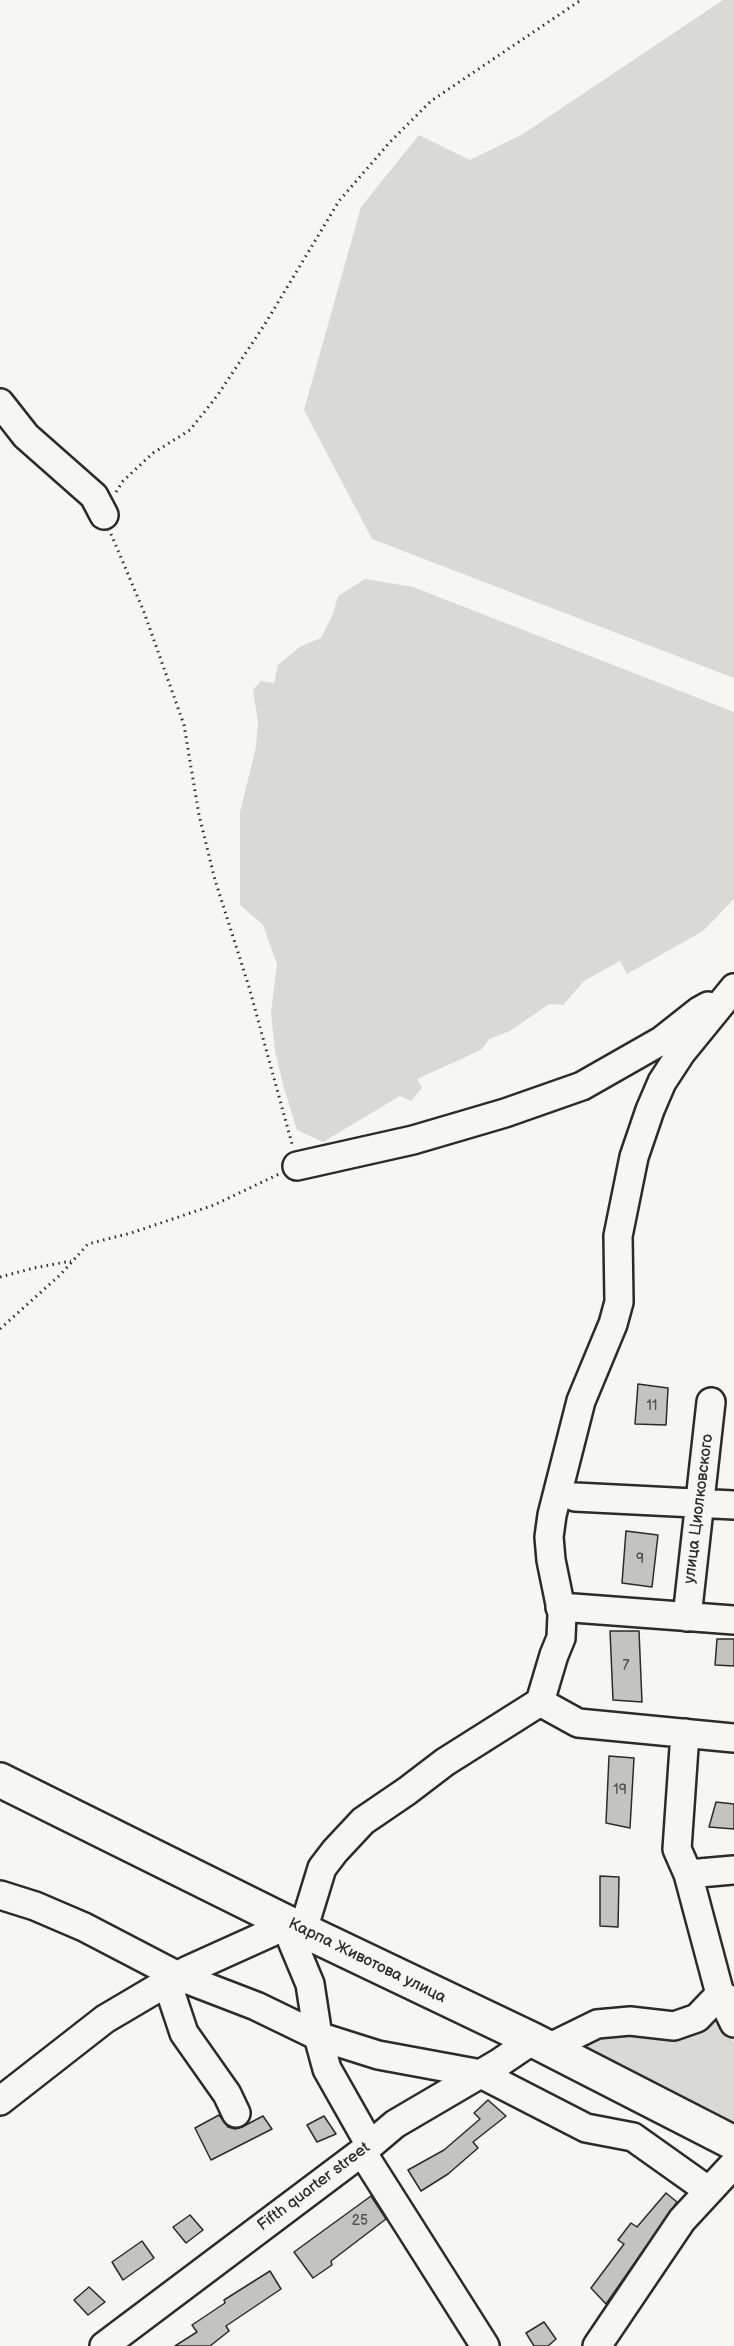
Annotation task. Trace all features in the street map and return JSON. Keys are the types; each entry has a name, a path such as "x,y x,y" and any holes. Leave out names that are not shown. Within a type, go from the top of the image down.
{"main road":[{"name":"Карпа Животова улица","path":"0,1780 540,2044 734,2143"}],"street":[{"path":"0,404 26,436 94,496 104,515"},
{"path":"297,1166 413,1140 506,1113 582,1086 660,1041 699,1011 730,993"},
{"path":"485,2346 366,2148 327,2069 318,2036 309,1984 292,1941 322,1868 363,1821 445,1762 540,1702 561,1638 560,1607 549,1537 552,1515 581,1401 614,1324 619,1302 618,1236 634,1157 662,1082 681,1053 730,993"},
{"name":"улица Циолковского","path":"687,1617 711,1402"},
{"path":"575,1497 734,1505"},
{"path":"560,1607 734,1620"},
{"path":"540,1702 578,1723 734,1738"},
{"path":"685,1732 677,1849 688,1874 734,2024"},
{"path":"688,1874 734,1870"},
{"path":"0,1895 35,1906 84,1927 174,1978 256,2007 318,2036 378,2055 481,2074 586,2128 633,2137 724,2181 682,2220 597,2346"},
{"path":"0,2101 105,2019 174,1978 297,1927"},
{"path":"174,1978 172,1997 184,2033 227,2094 236,2113"},
{"name":"Fifth quarter street","path":"104,2346 395,2124 481,2074 540,2044 597,2024 630,2021 674,2026 696,2018 727,1998"}],"path":[{"path":"0,1329 73,1261 88,1244 131,1233 213,1205 297,1166 285,1111 215,880 199,815 184,725 144,612 104,515 123,481 153,453 190,430 217,396 265,324 339,201 390,142 431,101 581,0"},
{"path":"0,1277 73,1261"}],"shaded area":[{"path":"723,0 734,0 734,678 372,539 304,410 361,207 419,135 470,160 523,134"},
{"path":"365,579 413,587 734,712 734,899 703,931 627,974 620,961 584,981 563,1005 549,1004 510,1031 489,1039 481,1050 417,1079 422,1088 411,1101 400,1096 323,1142 297,1130 284,1088 275,1051 271,1013 277,964 263,925 240,905 240,812 256,747 258,722 253,690 261,681 274,683 278,665 301,646 321,638 333,614 338,596"},
{"path":"718,2009 734,2043 734,2127 567,2045"}],"building":[{"path":"638,1384 668,1388 666,1425 635,1424"},
{"path":"626,1531 658,1535 652,1587 622,1583"},
{"path":"610,1631 639,1631 642,1702 613,1700"},
{"path":"717,1639 734,1639 734,1666 715,1665"},
{"path":"609,1756 634,1758 630,1828 606,1823"},
{"path":"716,1802 734,1804 734,1829 709,1827"},
{"path":"600,1876 619,1877 618,1927 600,1926"},
{"path":"488,2100 506,2116 473,2142 478,2148 448,2174 421,2191 408,2170 444,2150 480,2119 474,2113"},
{"path":"219,2115 228,2127 235,2129 263,2116 272,2129 211,2160 195,2128"},
{"path":"324,2116 336,2134 317,2142 307,2125"},
{"path":"666,2193 677,2202 606,2304 591,2288 624,2244 618,2240 631,2223 637,2227"},
{"path":"371,2196 386,2219 331,2261 332,2265 313,2278 294,2252"},
{"path":"190,2215 203,2230 186,2243 173,2227"},
{"path":"142,2241 154,2258 123,2280 112,2262"},
{"path":"270,2271 281,2289 226,2326 229,2331 210,2346 175,2346 197,2332 192,2325 225,2303 224,2300"},
{"path":"89,2287 105,2302 88,2315 74,2300"},
{"path":"544,2322 556,2339 548,2346 534,2346 526,2333"}]}
